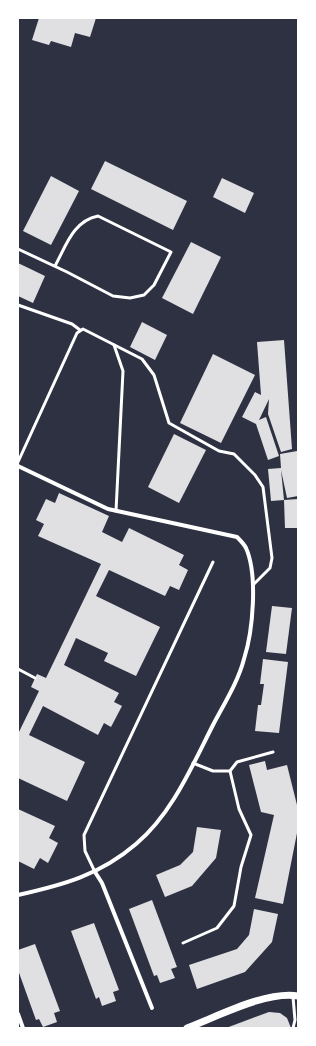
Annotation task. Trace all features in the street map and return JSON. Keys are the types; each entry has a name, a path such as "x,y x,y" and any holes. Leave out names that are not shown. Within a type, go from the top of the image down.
{"street":[{"path":"18,466 108,509 237,536 246,547 252,570 253,617 244,659 225,703 193,764 162,817 137,844 96,872 55,887 18,895"},
{"path":"96,872 102,883 152,1008"},
{"path":"187,1028 256,1001 274,996 295,995"},
{"path":"18,1014 23,1028"}],"lane":[{"path":"18,249 113,296 130,298 144,295 154,284 171,252 98,216 87,218 78,225 55,266"},
{"path":"18,305 72,324 80,330 83,329 142,359 154,374 169,423 219,451 234,454 263,487 272,558 270,568 252,586"},
{"path":"18,462 77,332 80,330"},
{"path":"114,345 123,371 116,511"},
{"path":"96,872 85,851 84,835 212,562"},
{"path":"18,669 36,678"},
{"path":"230,771 237,762 273,752"},
{"path":"193,764 213,771 230,771"},
{"path":"182,943 216,928 234,906 241,866 251,835 239,809 230,771"},
{"path":"293,1028 295,1020 295,995"}],"building":[{"path":"39,18 96,18 90,37 75,33 71,47 51,41 49,45 32,40"},
{"path":"105,161 187,201 173,230 91,189"},
{"path":"51,176 79,191 51,245 23,231"},
{"path":"222,178 254,193 245,213 213,197"},
{"path":"191,242 221,257 193,314 162,298"},
{"path":"18,263 45,276 33,303 18,296"},
{"path":"142,322 167,335 155,360 130,347"},
{"path":"284,340 292,449 281,452 268,414 269,399 259,420 266,417 279,456 268,460 256,424 242,417 255,392 261,395 257,342"},
{"path":"213,354 255,375 221,443 180,423"},
{"path":"174,434 206,450 179,503 148,487"},
{"path":"297,451 298,496 287,498 281,470 284,500 271,501 268,469 281,468 280,454"},
{"path":"59,493 109,516 102,532 122,542 129,528 184,555 179,565 188,570 179,590 170,586 165,596 109,570 96,596 160,627 136,676 104,661 108,653 76,638 64,665 119,693 114,702 122,706 111,727 104,723 98,735 43,706 29,735 85,762 67,801 18,778 18,734 39,691 31,687 37,674 46,678 101,564 38,536 44,524 36,520 46,499 55,503"},
{"path":"298,499 298,528 285,528 284,500"},
{"path":"272,606 292,608 286,654 266,652"},
{"path":"263,659 288,662 279,733 255,731 258,705 261,705 264,684 260,684"},
{"path":"265,761 267,770 287,765 298,809 298,828 283,904 255,898 274,815 261,812 249,765"},
{"path":"18,809 55,826 49,838 58,843 48,863 40,858 34,869 18,861"},
{"path":"197,827 221,830 216,858 192,886 165,897 156,875 180,865 193,852"},
{"path":"152,900 177,967 171,969 175,978 160,983 157,975 154,976 129,909"},
{"path":"254,909 278,914 272,942 245,972 197,989 189,965 237,949 249,935"},
{"path":"94,923 119,990 113,992 116,1001 102,1006 99,997 96,999 71,931"},
{"path":"35,944 60,1011 54,1013 57,1022 43,1027 39,1019 36,1020 18,970 18,950"},
{"path":"269,1012 280,1013 287,1018 291,1028 226,1028"}]}
